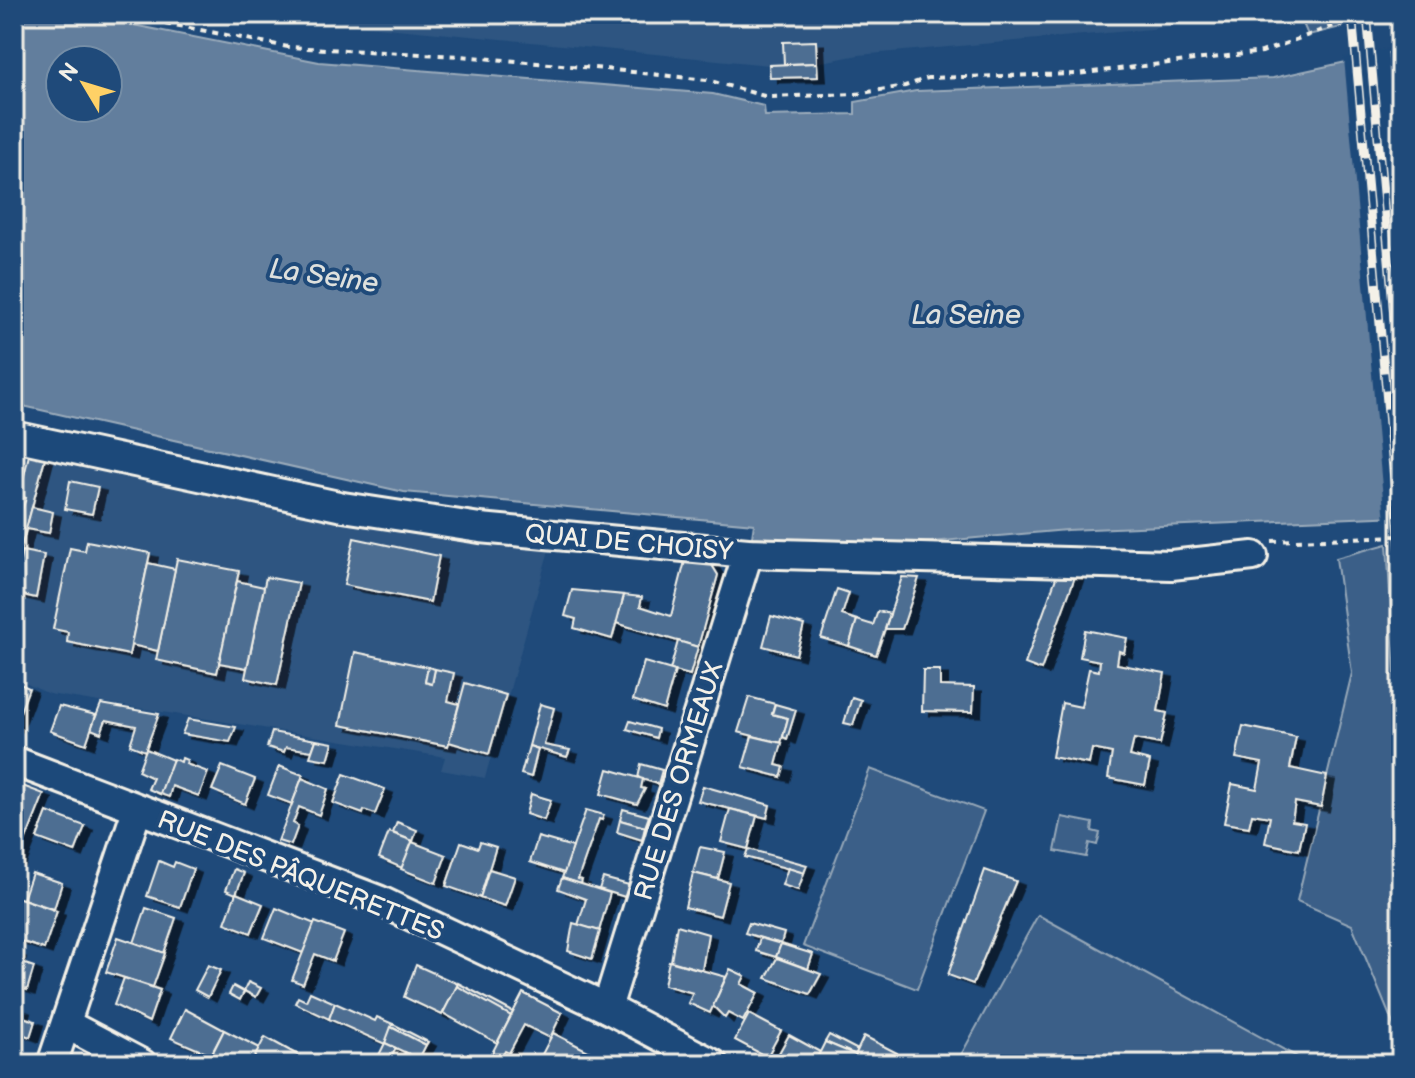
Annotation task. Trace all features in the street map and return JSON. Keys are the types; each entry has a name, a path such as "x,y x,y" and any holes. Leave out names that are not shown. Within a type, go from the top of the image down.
{"street":[{"name":"QUAI DE CHOISY","path":"14,436 343,507 480,528 748,553 1171,565 1253,556"},
{"name":"RUE DES ORMEAUX","path":"607,1008 748,553"},
{"name":"RUE DES PÂQUERETTES","path":"14,761 378,900 607,1008 713,1064"},
{"path":"52,1064 137,810"},
{"path":"66,1024 142,1064"}],"path":[{"path":"118,14 288,47 460,56 605,69 707,80 768,97 856,94 905,86 928,78 1076,74 1262,52 1336,25 1381,19 1388,14"},
{"path":"1288,540 1401,536"}],"shaded area":[{"path":"241,14 1232,14 1152,29 859,55 817,63 769,65"},
{"path":"1299,14 1340,14 1341,27 1308,35"},
{"path":"14,444 373,527 549,550 485,778 441,770 445,757 49,694 14,678"},
{"path":"1387,544 1401,772 1401,1043 1352,925 1297,901 1352,673 1336,558"},
{"path":"1401,597 1401,755 1392,598"},
{"path":"870,769 984,811 917,989 803,946"},
{"path":"1062,817 1093,823 1092,831 1100,833 1097,845 1089,843 1086,857 1055,851"},
{"path":"1038,915 1310,1064 956,1064"}],"water":[{"name":"La Seine","path":"14,14 78,14 319,62 713,94 764,106 765,116 855,114 855,102 916,91 1273,78 1401,50 1401,516 1067,530 886,546 752,537 754,524 404,492 14,404"}],"pier":[{"path":"1387,49 1401,211 1401,520 1385,521 1344,58"}],"building":[{"path":"816,41 817,63 784,64 783,42"},
{"path":"817,63 818,77 770,78 769,65"},
{"path":"29,455 45,458 14,575 14,534 26,498 19,496"},
{"path":"70,481 98,487 92,514 65,509"},
{"path":"32,507 53,512 49,533 26,529"},
{"path":"354,538 439,556 430,602 344,585"},
{"path":"87,541 150,553 129,655 67,642 68,632 53,629 70,548 85,551"},
{"path":"22,551 44,555 36,598 14,593"},
{"path":"177,559 239,571 217,673 156,660"},
{"path":"685,561 710,562 718,575 698,647 616,623 624,595 642,597 640,606 671,616"},
{"path":"148,563 175,569 158,651 131,645"},
{"path":"1076,574 1041,670 1025,664 1057,575"},
{"path":"266,577 299,583 277,685 245,678"},
{"path":"902,577 919,578 902,629 885,629"},
{"path":"237,581 264,587 247,668 219,663"},
{"path":"837,589 849,593 842,615 857,620 849,646 821,638"},
{"path":"572,590 624,595 612,639 574,628 576,619 565,616"},
{"path":"878,611 890,614 876,655 849,646 857,620 873,625"},
{"path":"771,616 804,625 796,655 763,646"},
{"path":"1085,630 1127,638 1124,653 1119,651 1117,664 1165,673 1158,711 1167,713 1160,744 1134,739 1130,756 1150,761 1145,785 1108,778 1112,753 1092,749 1089,764 1052,757 1062,703 1081,707 1089,669 1099,671 1100,661 1080,657"},
{"path":"678,641 698,647 690,675 670,670"},
{"path":"355,652 428,667 425,682 432,684 435,669 454,673 448,701 459,704 448,746 340,725"},
{"path":"644,662 675,671 664,710 633,700"},
{"path":"428,667 435,669 432,684 425,682"},
{"path":"923,670 940,670 940,686 974,687 973,712 922,711"},
{"path":"465,683 506,695 489,754 449,742"},
{"path":"20,684 29,688 14,728 14,696"},
{"path":"749,697 775,704 772,714 788,718 781,743 738,732"},
{"path":"852,697 861,700 853,725 844,723"},
{"path":"101,704 159,714 145,751 130,745 136,726 106,720 101,733 91,729"},
{"path":"540,704 554,708 544,745 570,750 567,757 529,746"},
{"path":"775,704 796,710 787,739 783,737 788,718 772,714"},
{"path":"59,706 96,715 86,744 50,731"},
{"path":"188,719 236,727 230,742 182,734"},
{"path":"630,721 658,729 656,738 627,729"},
{"path":"1243,726 1296,737 1290,768 1327,776 1321,807 1295,802 1292,821 1305,823 1299,850 1265,843 1270,817 1252,814 1249,827 1224,823 1232,784 1257,789 1262,763 1236,758"},
{"path":"272,732 316,740 312,751 286,747 284,752 267,747"},
{"path":"752,736 782,743 776,765 784,767 781,777 743,767"},
{"path":"316,740 333,743 328,760 310,757"},
{"path":"529,746 538,749 531,777 521,774"},
{"path":"146,749 173,760 160,794 148,789 153,778 138,771"},
{"path":"182,758 187,760 186,764 208,772 199,796 172,786 169,797 160,794 173,759 181,762"},
{"path":"641,764 662,770 658,784 638,778"},
{"path":"222,766 255,779 245,804 212,790"},
{"path":"279,766 303,775 292,804 268,795"},
{"path":"608,769 643,779 641,788 645,789 637,804 601,794"},
{"path":"344,774 385,789 375,814 364,810 363,814 333,803"},
{"path":"302,778 328,789 319,815 299,807 293,823 298,826 291,845 278,841"},
{"path":"20,785 44,794 17,862 14,860 14,799"},
{"path":"703,786 770,805 767,818 698,801"},
{"path":"531,794 551,800 544,820 526,814"},
{"path":"623,809 649,816 645,827 620,820"},
{"path":"730,809 757,816 748,849 721,842"},
{"path":"586,810 604,815 602,820 599,819 578,879 582,880 581,884 562,878"},
{"path":"47,812 85,826 75,852 37,838"},
{"path":"620,820 645,827 642,840 617,832"},
{"path":"397,822 417,830 413,841 393,833"},
{"path":"389,832 413,841 402,868 379,858"},
{"path":"538,837 573,847 564,873 530,862"},
{"path":"412,842 446,855 436,883 401,869"},
{"path":"461,842 478,848 480,842 496,847 480,898 446,886"},
{"path":"700,847 725,852 718,879 693,873"},
{"path":"748,849 807,865 804,873 745,857"},
{"path":"159,861 173,867 175,862 193,869 180,907 147,896"},
{"path":"788,868 804,873 798,890 782,885"},
{"path":"234,869 244,873 236,894 226,890"},
{"path":"489,869 515,877 505,906 480,898"},
{"path":"985,870 1016,881 973,984 948,975"},
{"path":"32,873 62,883 54,909 23,899"},
{"path":"693,873 729,882 720,916 685,907"},
{"path":"562,878 610,893 599,931 578,925 586,899 558,889"},
{"path":"603,878 629,885 625,897 599,889"},
{"path":"236,893 263,904 251,933 225,923"},
{"path":"14,896 57,911 44,949 14,939"},
{"path":"146,908 176,918 164,953 134,943"},
{"path":"276,908 315,924 303,953 264,938"},
{"path":"315,922 344,933 333,961 315,954 303,984 292,980"},
{"path":"573,923 600,931 592,959 568,951"},
{"path":"749,923 784,933 781,944 745,933"},
{"path":"677,925 708,934 702,970 671,961"},
{"path":"118,937 165,953 153,987 106,972"},
{"path":"760,938 781,944 776,957 756,951"},
{"path":"781,944 813,954 808,969 776,957"},
{"path":"14,951 18,953 16,961 34,967 27,990 14,986"},
{"path":"777,958 821,974 810,994 766,978"},
{"path":"669,961 726,977 710,1013 688,1003 693,993 664,985"},
{"path":"208,965 221,970 208,997 195,990"},
{"path":"416,965 458,984 442,1015 404,997"},
{"path":"730,969 745,976 741,984 758,993 743,1021 728,1013 725,1018 713,1006"},
{"path":"124,978 160,990 149,1022 114,1005"},
{"path":"248,982 261,988 256,997 244,991"},
{"path":"458,983 513,1012 511,1016 457,986"},
{"path":"233,986 244,992 240,1000 229,994"},
{"path":"457,986 511,1016 497,1043 443,1013"},
{"path":"310,992 335,1003 329,1019 295,1003 298,997 306,1001"},
{"path":"523,993 562,1013 550,1038 524,1025 509,1053 505,1051 498,1064 489,1059"},
{"path":"335,1003 375,1021 377,1017 393,1024 385,1044 329,1019"},
{"path":"14,1006 22,1009 20,1016 35,1021 30,1037 14,1031"},
{"path":"185,1009 224,1030 211,1055 171,1038"},
{"path":"749,1014 781,1031 767,1057 735,1040"},
{"path":"393,1024 428,1042 426,1045 391,1027"},
{"path":"391,1027 426,1045 419,1059 385,1043"},
{"path":"224,1030 260,1048 251,1064 240,1060 231,1064 212,1054"},
{"path":"553,1033 594,1054 589,1064 537,1064"},
{"path":"789,1035 820,1052 814,1064 774,1062"},
{"path":"829,1035 858,1050 856,1055 825,1042"},
{"path":"864,1036 897,1053 893,1064 851,1064"},
{"path":"265,1037 294,1053 316,1064 251,1064"},
{"path":"825,1042 856,1055 851,1064 814,1064"},
{"path":"385,1043 396,1048 390,1060 379,1055"},
{"path":"405,1052 419,1059 416,1064 403,1064"}],"railway":[{"path":"1352,14 1401,557"},
{"path":"1367,14 1401,394"}]}
